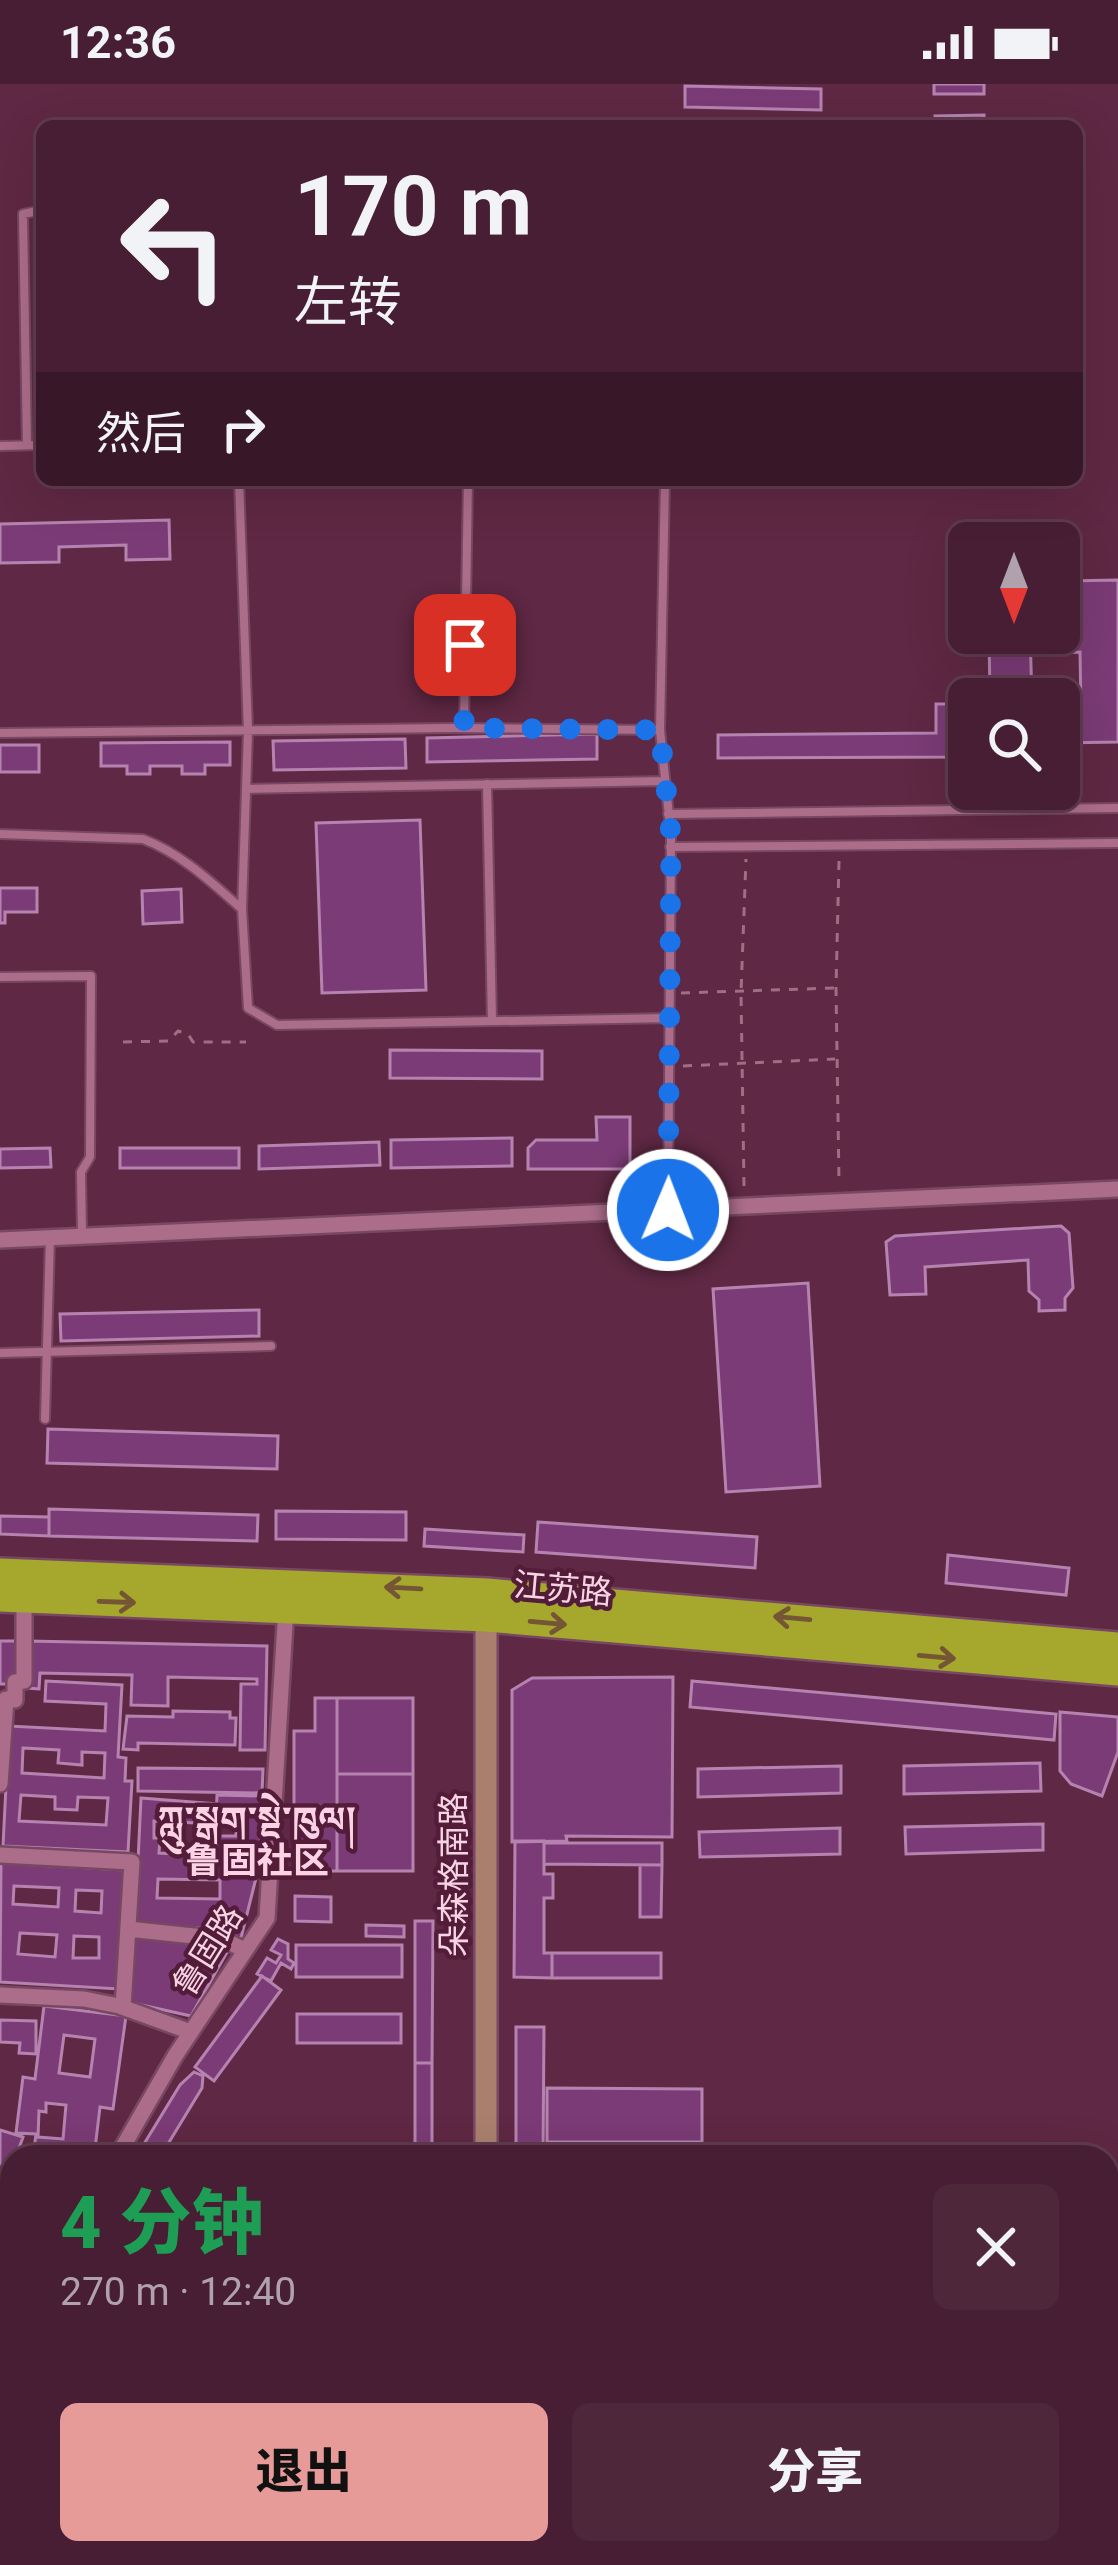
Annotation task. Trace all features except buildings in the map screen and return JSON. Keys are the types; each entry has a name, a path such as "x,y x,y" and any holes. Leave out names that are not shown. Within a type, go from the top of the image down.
{"highway":[{"name":"江苏路","path":"0,1572 1118,1646"},
{"name":"江苏路","path":"12,1599 286,1608 486,1605 1118,1672"}],"street":[{"path":"0,1240 1118,1189"},
{"path":"0,1784 6,1699 15,1700 15,1682 24,1682 12,1599"},
{"name":"朵森格南路","path":"486,1605 486,2145"},
{"name":"鲁固路","path":"124,2145 267,1918 286,1608"},
{"path":"3,1856 132,1862 123,2007"},
{"path":"128,1929 222,1939 245,1951"},
{"path":"0,1995 83,1999 123,2007 191,2032"}],"lane":[{"path":"27,445 22,214 36,211"},
{"path":"0,446 36,445"},
{"path":"239,486 248,731 242,909 248,1008 277,1025 670,1018"},
{"path":"464,728 468,486"},
{"path":"665,486 660,730 670,847 668,1210"},
{"path":"0,733 660,730"},
{"path":"246,788 665,781"},
{"path":"488,784 492,1021"},
{"path":"668,814 1118,808"},
{"path":"0,834 143,839 188,863 242,909"},
{"path":"670,847 1118,843"},
{"path":"0,977 91,976 90,1156 81,1172 82,1236"},
{"path":"45,1419 50,1238"},
{"path":"0,1353 272,1346"}],"path":[{"path":"840,845 836,988 840,1201"},
{"path":"745,1206 741,993 746,846"},
{"path":"670,994 836,988"},
{"path":"123,1042 169,1041 178,1031 193,1042 246,1042"},
{"path":"670,1067 837,1058"}],"district":[{"name":"ཀླུ་སྒུག་སྡེ་ཁུལ། 鲁固社区","path":"257,1840"}],"route":[{"path":"465,645 464,728 660,730 671,835 668,1210"}]}
